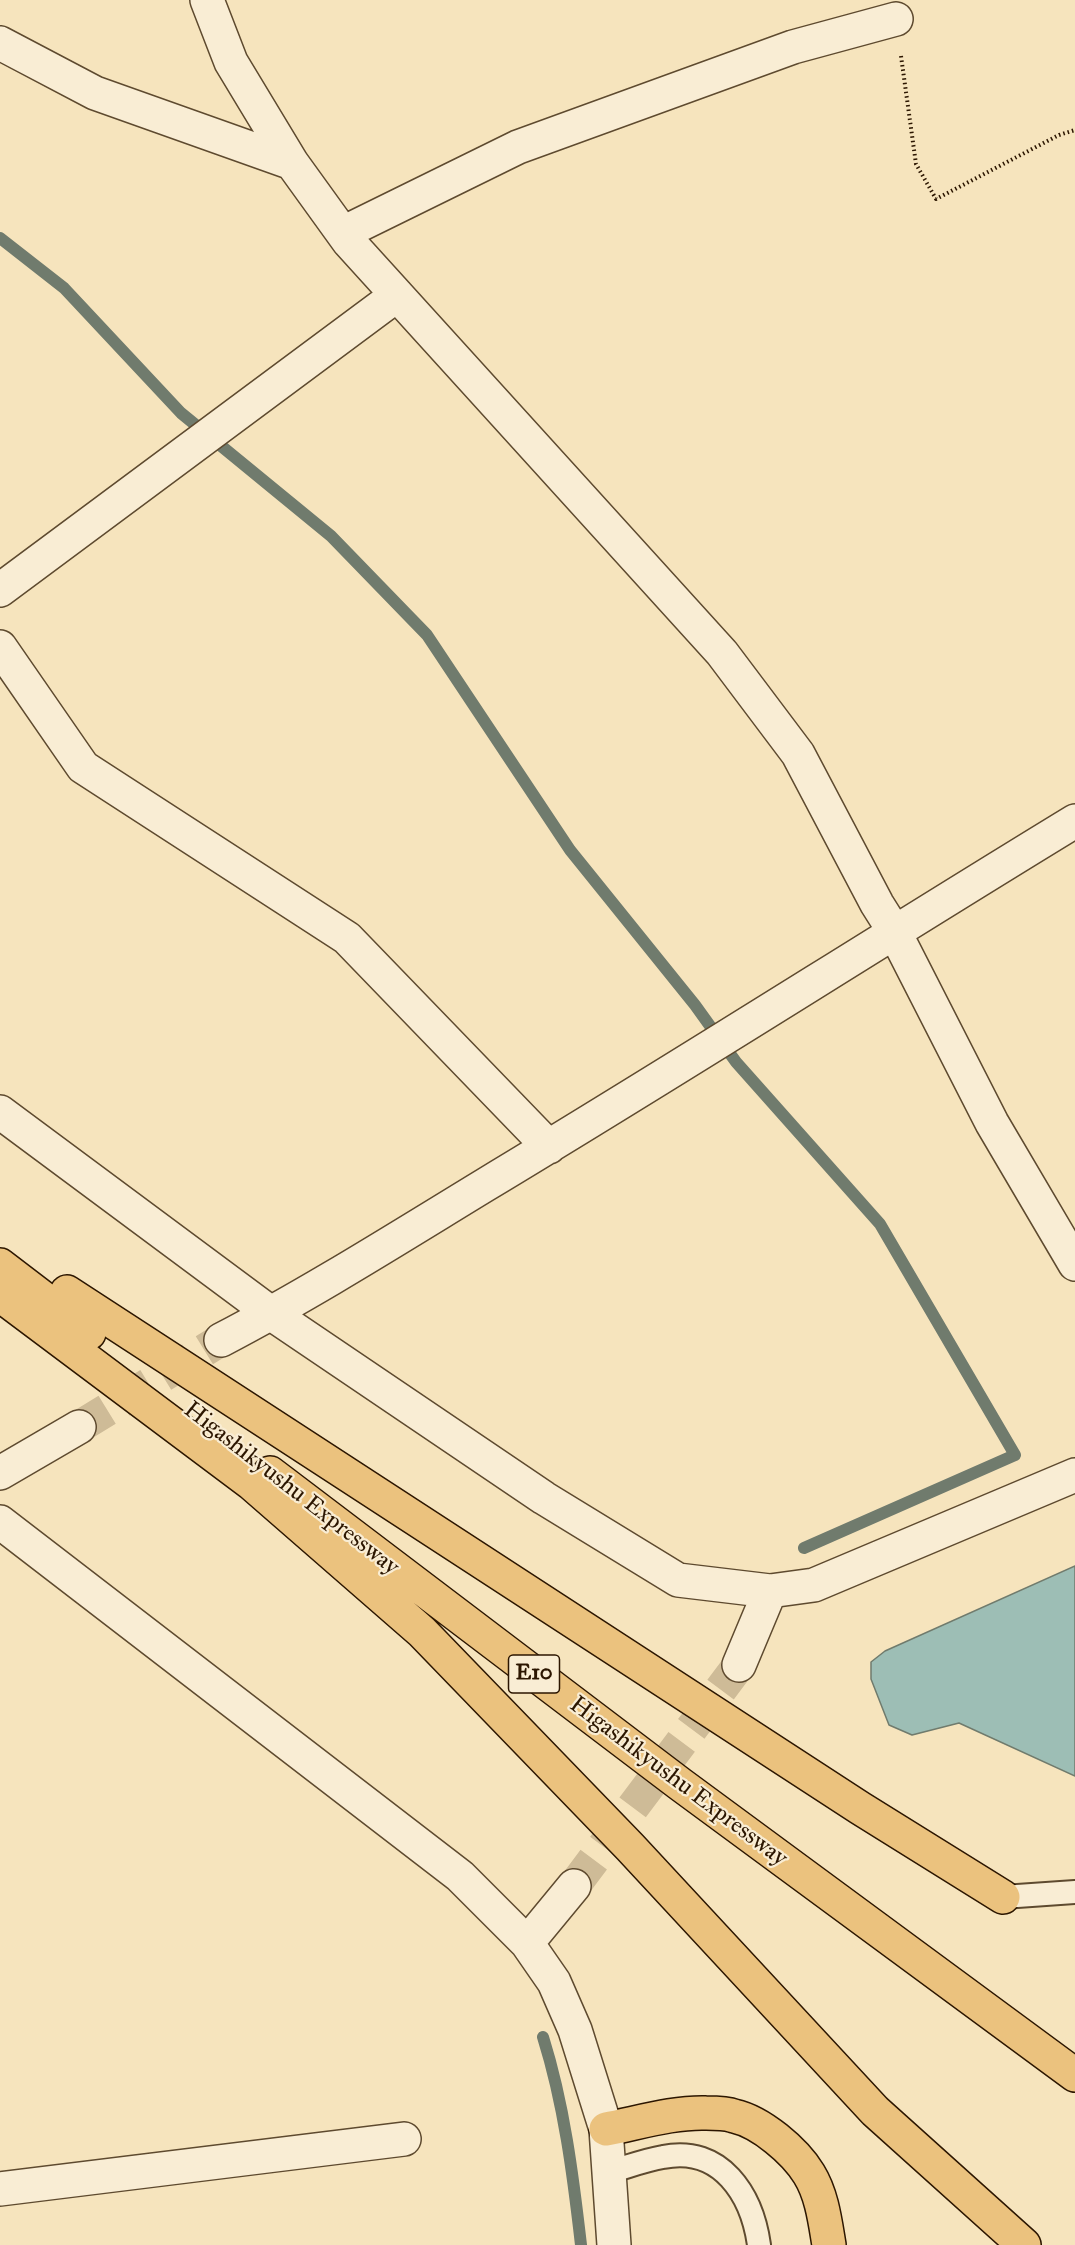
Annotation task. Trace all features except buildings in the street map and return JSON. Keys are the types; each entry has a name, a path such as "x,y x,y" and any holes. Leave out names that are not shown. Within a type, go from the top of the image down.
{"highway":[{"path":"0,1249 840,1795 1004,1897"},
{"name":"Higashikyushu Expressway","path":"0,1265 396,1570 680,1784 1075,2075"},
{"path":"0,1295 251,1483 422,1632 630,1847 875,2112 1023,2245"},
{"path":"606,2129 678,2115 705,2113 734,2116 761,2127 788,2149 809,2174 822,2204 829,2245"}],"street":[{"path":"207,0 231,62 292,163 343,233 722,653 798,754 877,904 894,931 992,1123 1075,1264"},
{"path":"343,233 518,147 793,47 896,19"},
{"path":"0,43 95,93 292,163"},
{"path":"0,590 397,295"},
{"path":"0,647 83,767 346,938 549,1147"},
{"path":"221,1340 272,1314 549,1147 894,931 1075,821"},
{"path":"0,1112 272,1314 544,1498 678,1580 770,1591 814,1585 1075,1475"},
{"path":"0,1473 80,1427"},
{"path":"0,1522 460,1875 527,1943 554,1982 574,2030 606,2129 614,2245"},
{"path":"740,1665 770,1591"},
{"path":"527,1943 574,1886"},
{"path":"0,2189 404,2139"}],"lane":[{"path":"1004,1897 1075,1892"},
{"path":"609,2172 664,2156 692,2155 716,2164 732,2178 750,2206 759,2245"}],"path":[{"path":"896,19 916,164 936,199 1059,135 1075,130"}],"water":[{"path":"1075,1566 1075,1776 959,1723 912,1735 889,1725 871,1679 871,1662 885,1651"}],"waterway":[{"path":"0,238 64,288 181,413 331,536 427,635 570,850 695,1005 736,1062 880,1224 1015,1455 804,1548"},
{"path":"543,2037 562,2114 581,2245"}],"tunnel":[{"path":"79,1427 221,1340"},
{"path":"574,1886 739,1665"}]}
